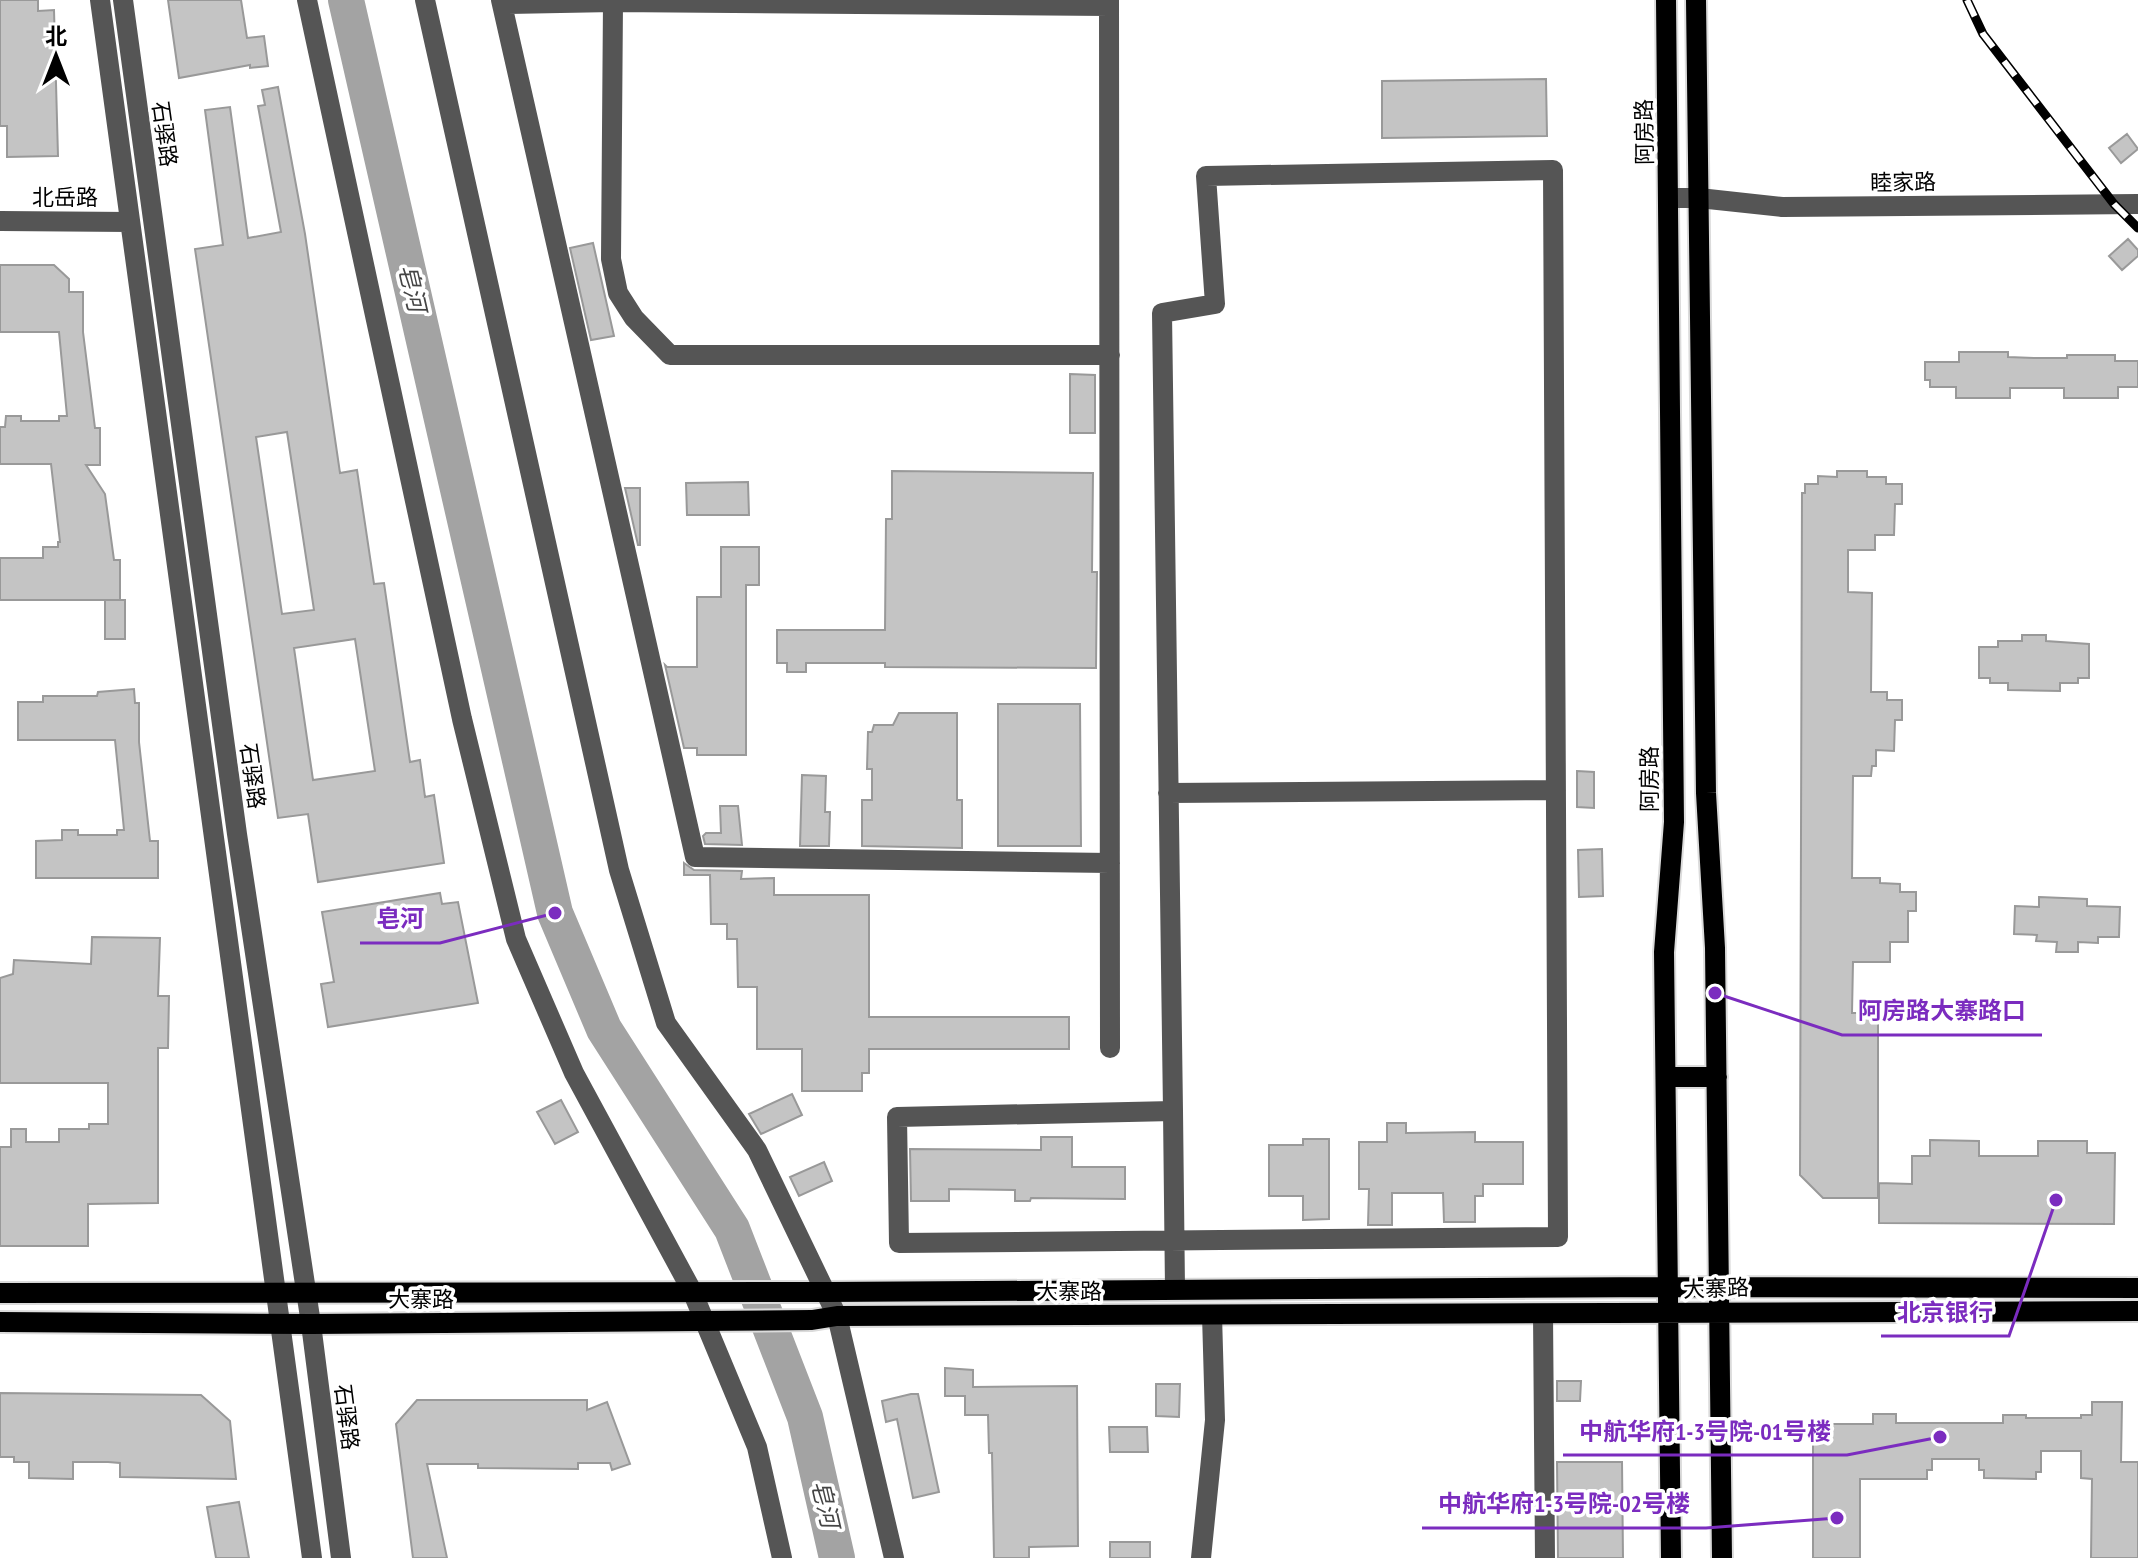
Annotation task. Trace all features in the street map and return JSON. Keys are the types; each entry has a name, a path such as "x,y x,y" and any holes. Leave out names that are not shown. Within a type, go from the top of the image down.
{"main road":[{"name":"阿房路","path":"1666,0 1674,822 1664,952 1671,1558"},
{"path":"1696,0 1706,793 1715,948 1722,1558"},
{"path":"1666,1077 1717,1077"},
{"name":"大寨路","path":"0,1293 2138,1288"},
{"name":"大寨路","path":"0,1322 311,1324 812,1320 837,1316 2138,1311"}],"street":[{"path":"100,0 312,1558"},
{"name":"石驿路","path":"123,0 237,834 311,1324 341,1558"},
{"path":"307,0 462,719 516,939 574,1073 706,1321 757,1447 782,1558"},
{"path":"425,0 619,870 666,1023 757,1150 837,1316 894,1558"},
{"path":"618,1 611,259 618,293 634,318 670,355 1110,355"},
{"path":"1110,863 695,857 502,2 1109,3 1110,355 1110,863 1110,1048"},
{"path":"1173,1111 897,1117 899,1243 1174,1239 1558,1237 1553,170 1206,176 1215,304 1162,313 1168,793 1173,1111 1174,1239 1175,1289"},
{"name":"睦家路","path":"1669,198 1782,207 2138,204"},
{"name":"北岳路","path":"0,221 130,222"},
{"path":"1168,793 1556,790"},
{"path":"1543,1314 1545,1558"},
{"path":"1201,1558 1215,1420 1212,1315"}],"building":[{"path":"0,0 38,0 38,11 54,10 58,156 7,157 7,126 0,126"},
{"path":"168,0 241,0 247,38 264,36 268,66 250,68 250,65 179,78"},
{"path":"1546,79 1547,136 1382,138 1382,81"},
{"path":"278,87 305,234 340,473 357,470 374,584 384,583 410,762 420,760 425,797 434,795 444,863 318,882 308,814 278,818 195,249 223,245 205,110 230,107 248,238 281,232 258,106 265,105 262,90","holes":["287,432 314,610 282,614 256,437","355,639 375,771 313,780 294,648"]},
{"path":"2127,134 2138,149 2121,163 2109,148"},
{"path":"2128,239 2138,250 2138,256 2122,270 2109,256"},
{"path":"593,243 614,336 591,340 570,248"},
{"path":"0,265 54,265 69,279 69,292 83,292 83,332 95,428 100,428 100,465 86,465 105,494 114,560 120,560 120,600 0,600 0,558 43,558 43,547 58,547 60,542 51,464 0,464 0,427 5,427 6,416 21,416 21,421 59,421 59,416 67,416 59,332 0,332"},
{"path":"1959,352 2008,352 2008,357 2034,358 2115,355 2115,361 2138,361 2138,387 2118,387 2118,398 2064,398 2064,388 2010,388 2010,398 1956,398 1956,387 1930,387 1930,380 1925,380 1925,362 1959,362"},
{"path":"1070,374 1095,375 1095,433 1070,433"},
{"path":"892,471 1093,473 1092,572 1097,572 1096,668 885,667 885,663 806,663 806,672 787,672 787,663 777,663 777,630 885,630 886,519 892,519"},
{"path":"1837,471 1867,471 1867,477 1886,477 1886,484 1902,484 1902,504 1895,504 1894,535 1875,535 1875,550 1848,550 1848,592 1872,593 1871,692 1887,692 1887,700 1902,700 1902,720 1895,720 1894,751 1876,750 1876,766 1872,766 1871,776 1853,776 1852,878 1880,878 1880,883 1900,884 1900,892 1916,892 1916,911 1908,911 1908,942 1890,942 1890,962 1853,962 1852,1013 1878,1013 1878,1198 1823,1198 1800,1175 1802,493 1805,493 1805,484 1818,484 1818,476 1837,477"},
{"path":"748,482 749,515 687,515 686,483"},
{"path":"625,488 640,488 640,545 638,545"},
{"path":"721,547 759,547 759,585 746,585 746,755 697,755 697,748 684,748 665,665 697,667 697,597 721,597"},
{"path":"105,600 125,600 125,639 105,639"},
{"path":"2022,635 2046,635 2046,641 2089,644 2089,678 2078,678 2078,683 2060,683 2060,691 2008,690 2008,683 1990,683 1990,678 1979,678 1979,647 1998,647 1998,641 2022,641"},
{"path":"134,689 135,703 139,703 139,742 150,841 158,841 158,878 36,878 36,841 62,840 62,830 78,830 78,835 117,835 117,830 124,830 115,740 18,740 18,702 43,702 43,696 97,696 98,692"},
{"path":"998,704 1080,704 1081,846 998,846"},
{"path":"899,713 957,713 957,800 962,800 962,848 862,846 862,800 872,800 872,769 867,769 868,732 872,732 874,725 893,725"},
{"path":"1577,771 1594,772 1594,808 1577,807"},
{"path":"802,775 826,776 825,812 830,812 829,846 800,846"},
{"path":"720,806 738,806 742,845 705,844 703,836 706,833 721,833"},
{"path":"1602,849 1603,896 1579,897 1578,850"},
{"path":"684,863 694,870 742,871 741,879 774,878 774,895 869,895 869,1017 1069,1017 1069,1049 869,1049 869,1073 862,1073 862,1091 802,1091 802,1049 757,1049 757,987 738,987 737,939 727,939 727,924 711,924 710,875 684,875"},
{"path":"440,893 442,904 458,902 478,1003 328,1027 321,984 334,982 322,912"},
{"path":"2039,897 2087,899 2087,906 2120,907 2119,937 2098,937 2098,943 2078,942 2078,952 2056,952 2057,942 2036,941 2037,935 2014,934 2015,906 2039,907"},
{"path":"92,937 160,938 158,996 169,996 168,1048 158,1048 158,1203 88,1204 88,1246 0,1246 0,1147 11,1147 11,1129 26,1129 26,1142 59,1142 59,1129 89,1129 89,1124 108,1124 108,1083 0,1083 0,978 13,974 14,960 91,964"},
{"path":"792,1094 802,1115 761,1134 749,1114"},
{"path":"561,1100 578,1132 555,1144 537,1112"},
{"path":"1387,1123 1406,1123 1406,1133 1475,1132 1475,1142 1523,1142 1523,1184 1483,1184 1483,1196 1475,1196 1475,1222 1444,1222 1443,1193 1392,1193 1392,1225 1368,1225 1369,1189 1359,1189 1359,1142 1387,1142"},
{"path":"1041,1137 1072,1137 1072,1167 1125,1167 1125,1199 1031,1198 1030,1201 1015,1201 1015,1190 949,1189 949,1201 911,1201 910,1149 1041,1150"},
{"path":"1303,1139 1329,1139 1329,1219 1303,1220 1303,1196 1269,1196 1269,1145 1303,1145"},
{"path":"1930,1140 1979,1141 1979,1156 2038,1156 2038,1141 2087,1141 2087,1153 2115,1153 2114,1224 1879,1223 1879,1183 1912,1184 1912,1156 1930,1156"},
{"path":"824,1162 832,1181 799,1196 790,1177"},
{"path":"945,1368 973,1370 973,1387 1077,1386 1078,1546 1029,1547 1029,1558 994,1558 992,1453 989,1453 988,1415 965,1415 965,1396 945,1396"},
{"path":"1557,1381 1581,1381 1580,1401 1557,1401"},
{"path":"1156,1384 1180,1384 1179,1417 1156,1416"},
{"path":"0,1393 201,1395 230,1421 236,1479 120,1477 120,1463 108,1462 73,1462 73,1479 29,1478 29,1462 14,1462 14,1457 0,1457"},
{"path":"918,1394 939,1492 913,1498 897,1419 886,1422 882,1401"},
{"path":"417,1400 587,1400 587,1410 607,1402 630,1464 612,1470 610,1463 578,1463 578,1469 427,1464 447,1558 413,1558 396,1424"},
{"path":"2092,1402 2122,1402 2121,1462 2138,1462 2138,1558 2091,1558 2092,1479 2081,1478 2081,1451 2041,1451 2041,1472 2036,1472 2036,1479 1984,1478 1984,1470 1979,1470 1979,1459 1932,1459 1932,1470 1927,1470 1927,1479 1860,1479 1860,1558 1813,1558 1813,1424 1873,1424 1873,1414 1896,1414 1896,1423 2003,1423 2003,1415 2081,1418 2081,1415 2092,1415"},
{"path":"1109,1427 1147,1427 1148,1452 1110,1452"},
{"path":"1557,1462 1622,1462 1623,1558 1558,1558"},
{"path":"239,1502 249,1558 216,1558 207,1507"},
{"path":"1110,1542 1150,1542 1150,1558 1110,1558"}],"waterway":[{"name":"皂河","path":"346,0 555,913 604,1029 732,1229 805,1417 837,1558"}],"railway":[{"path":"1967,0 1983,34 2114,204 2138,228"}],"place":[{"name":"皂河","path":"555,913"},
{"name":"阿房路大寨路口","path":"1715,993"},
{"name":"北京银行","path":"2056,1200"},
{"name":"中航华府1-3号院-01号楼","path":"1940,1437"},
{"name":"中航华府1-3号院-02号楼","path":"1837,1518"}]}
